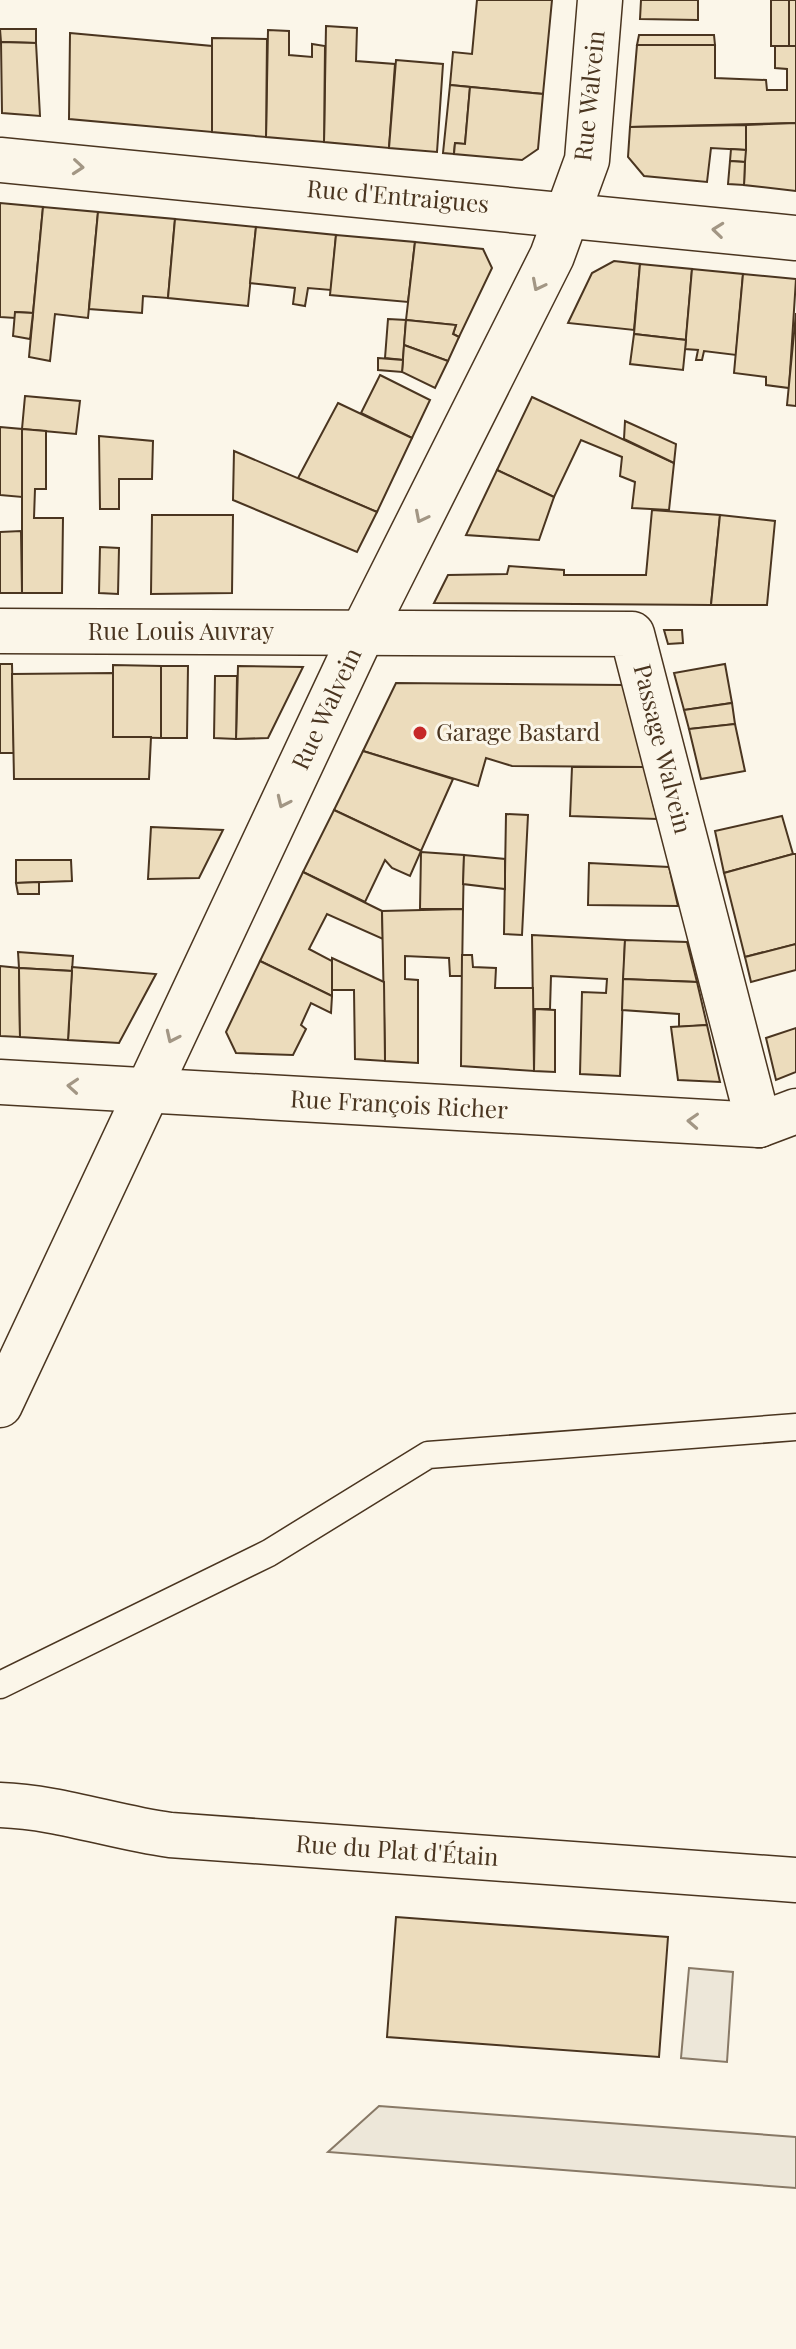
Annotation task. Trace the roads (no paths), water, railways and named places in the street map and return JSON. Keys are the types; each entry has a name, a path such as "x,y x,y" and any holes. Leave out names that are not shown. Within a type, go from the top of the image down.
{"street":[{"name":"Rue Walvein","path":"0,1405 362,634 552,256 587,160 600,0"},
{"name":"Rue d'Entraigues","path":"0,160 796,238"},
{"name":"Rue Louis Auvray","path":"0,631 362,634"},
{"name":"Passage Walvein","path":"362,634 632,634 777,1118"},
{"name":"Rue François Richer","path":"0,1082 777,1118"},
{"name":"Rue du Plat d'Étain","path":"0,1805 66,1811 136,1830 170,1835 796,1880"}],"lane":[{"path":"0,1685 269,1553 428,1455 796,1427"}],"place":[{"name":"Garage Bastard","path":"420,733"}]}
